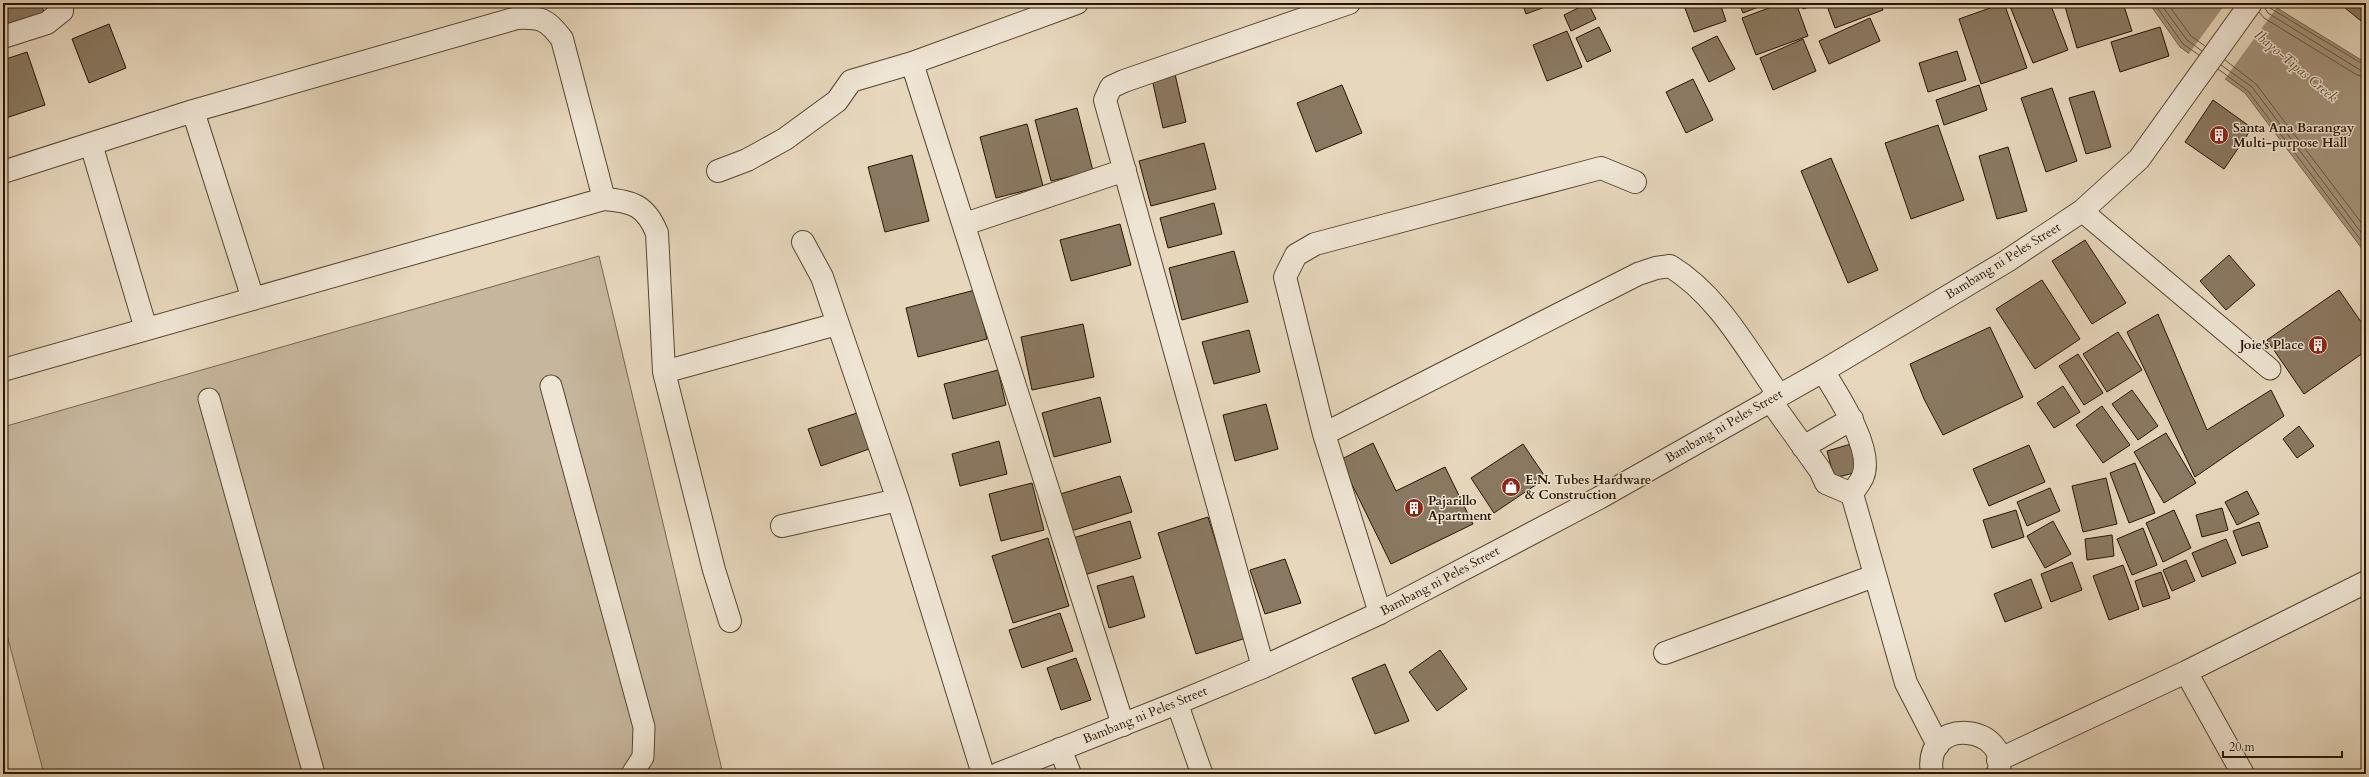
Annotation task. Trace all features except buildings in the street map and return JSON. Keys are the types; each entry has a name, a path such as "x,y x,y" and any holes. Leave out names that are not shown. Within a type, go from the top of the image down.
{"street":[{"path":"1263,667 1126,170 1105,100 1111,87 1124,81 1349,3"},
{"name":"Bambang ni Peles Street","path":"998,774 1123,725 1263,667 1380,613 1599,498 1774,397 1823,371 2007,261 2082,211 2139,159 2251,3"},
{"path":"718,172 747,160 785,139 837,101 851,81 912,63 1067,5"},
{"path":"3,37 47,23 62,7"},
{"path":"3,172 193,111 516,18 538,17 552,25 562,39 604,199"},
{"path":"912,63 965,224 1123,725"},
{"path":"193,111 253,299"},
{"path":"91,144 146,330"},
{"path":"1380,613 1324,434 1286,277 1296,255 1315,244 1601,168 1635,182"},
{"path":"965,224 1126,170"},
{"path":"3,370 604,199 623,200 638,206 650,216 657,233 664,372 714,570 730,622"},
{"path":"803,242 822,277 898,500 983,774"},
{"path":"1324,434 1638,274 1656,268 1670,266 1696,285 1723,316 1826,483 1852,494"},
{"path":"664,372 837,324"},
{"path":"1823,371 1852,419 1864,456 1864,475 1852,494 1874,576 1906,683 1938,745"},
{"path":"1803,447 1852,419"},
{"path":"782,526 898,500"},
{"path":"1666,653 1874,576"},
{"path":"1932,774 1931,763 1938,745 1946,737 1956,732 1978,734 1995,749 1998,767 2366,582"},
{"path":"2186,672 2243,774"},
{"path":"1060,749 1070,774"}],"lane":[{"path":"2082,211 2270,369"},
{"path":"551,386 644,728 643,757 632,774"},
{"path":"210,399 314,774"},
{"path":"1177,703 1202,774"}],"shaded area":[{"path":"599,256 723,774 44,774 3,620 3,427"}],"water":[{"name":"Ibayo-Tipas Creek","path":"2149,3 2269,3 2366,63 2366,254 2245,93 2180,47"}],"pier":[{"path":"2226,3 2273,3 2278,6 2224,80 2188,55"}],"place":[{"name":"Santa Ana Barangay Multi-purpose Hall","path":"2219,135"},
{"name":"Joie's Place","path":"2318,345"},
{"name":"E.N. Tubes Hardware & Construction","path":"1511,487"},
{"name":"Pajarillo Apartment","path":"1414,508"}]}
